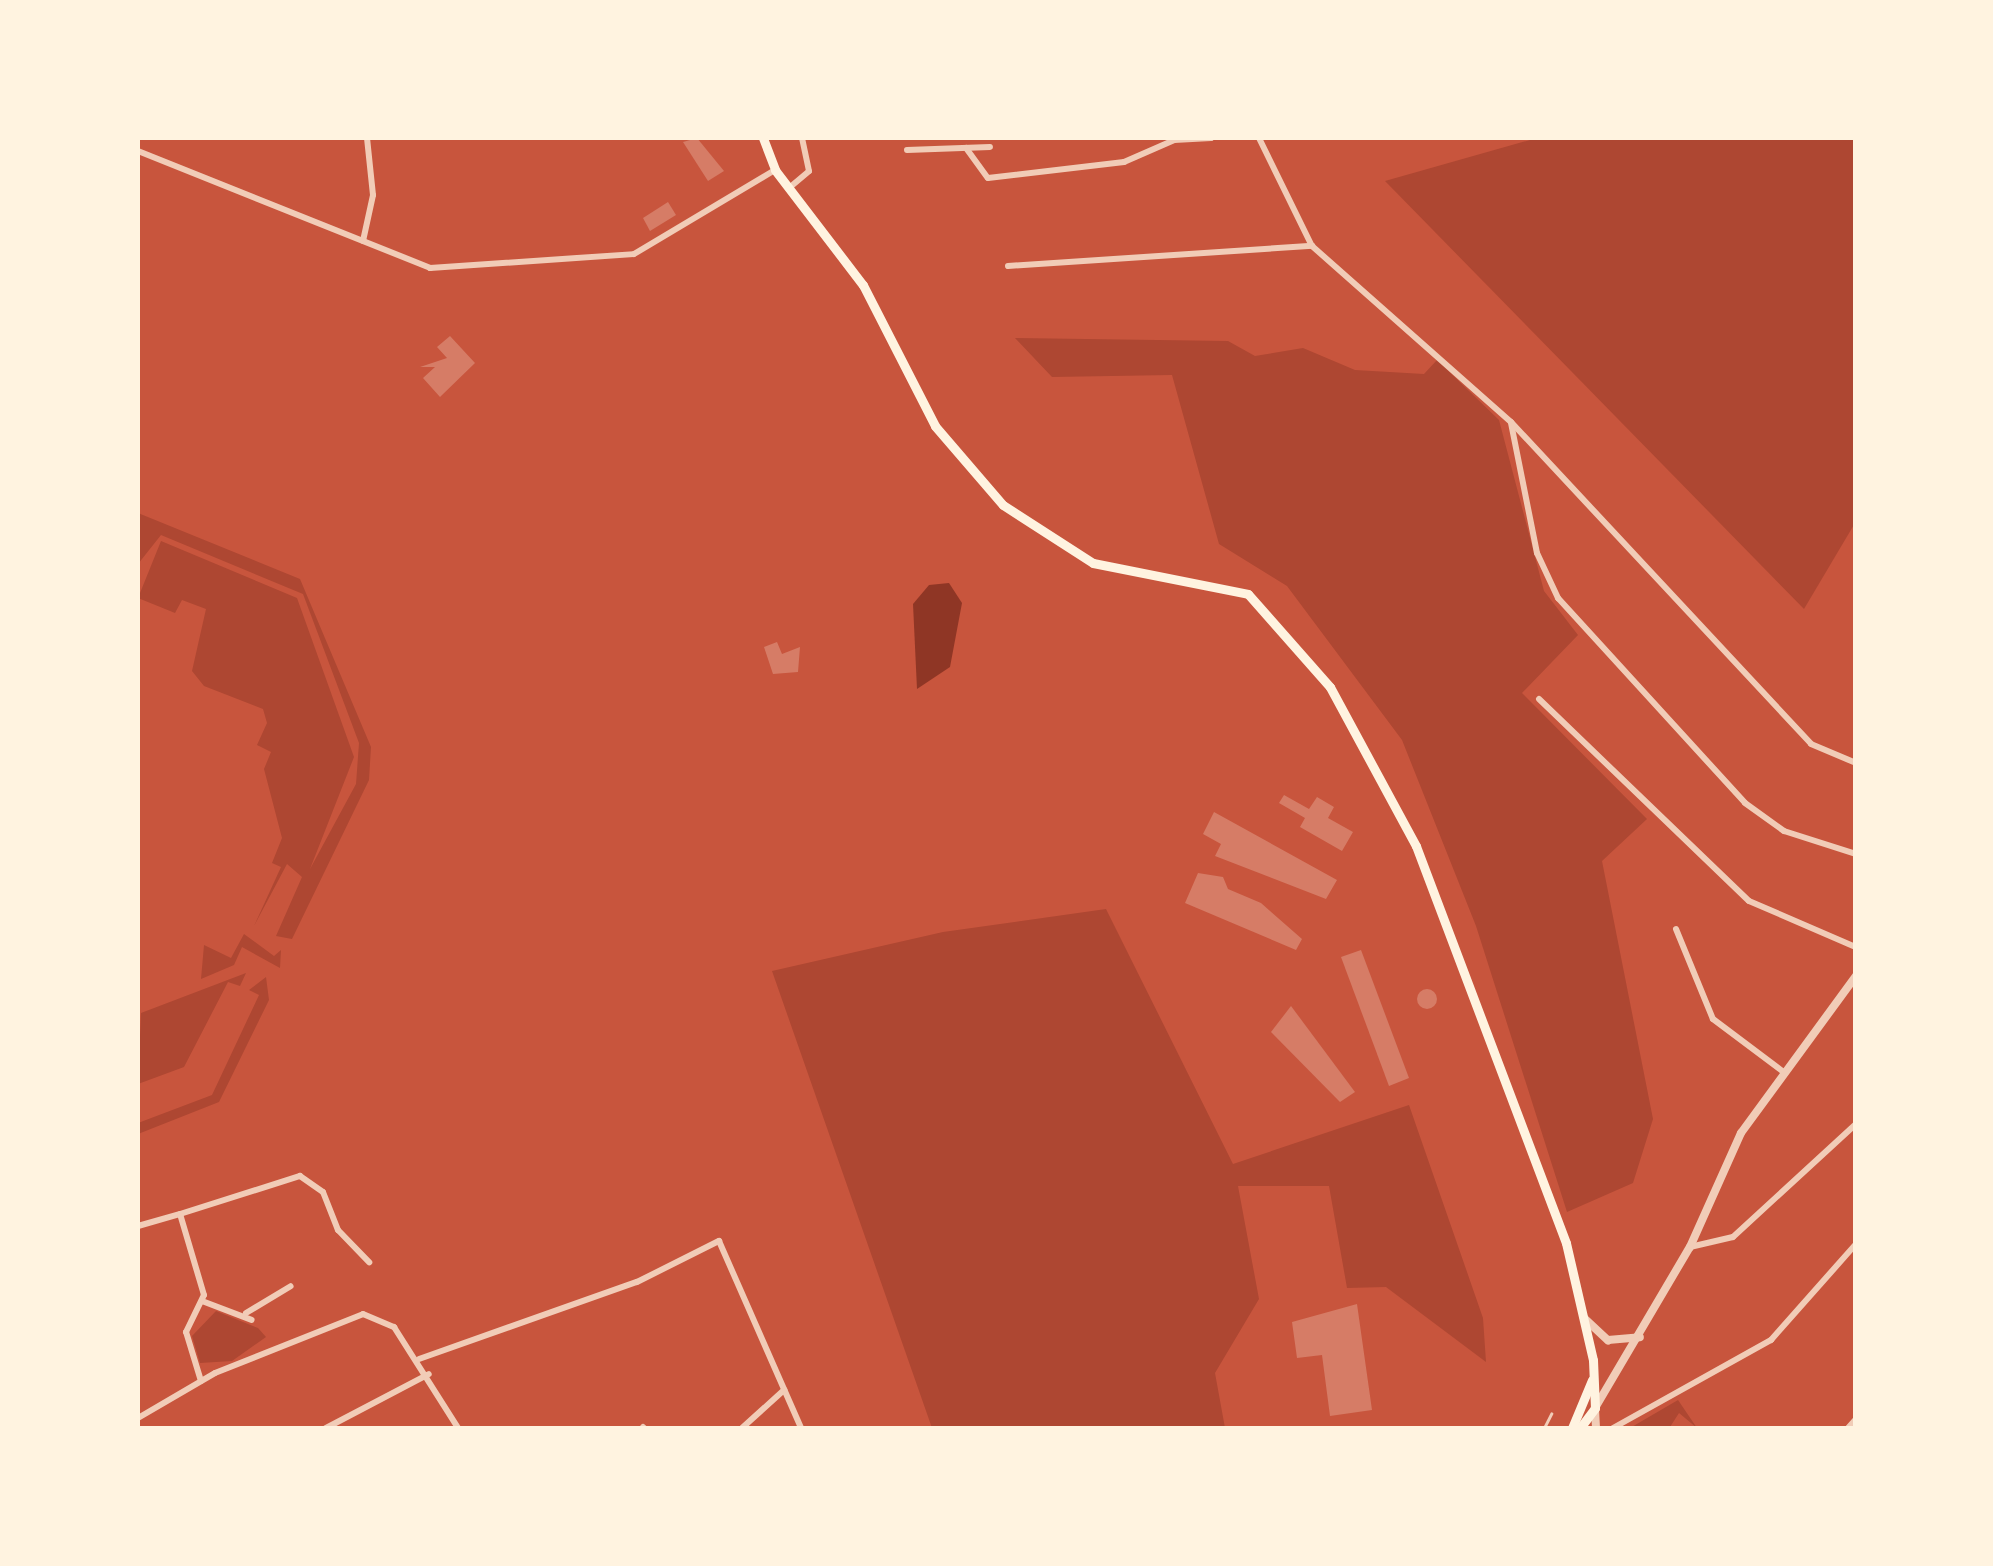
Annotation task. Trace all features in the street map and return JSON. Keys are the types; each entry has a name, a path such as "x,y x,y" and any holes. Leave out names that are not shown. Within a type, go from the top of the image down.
{"main road":[{"path":"763,138 788,188 863,285 935,426 1003,505 1093,563 1248,594 1330,688 1416,846 1552,1204 1584,1318 1594,1376 1595,1408 1580,1428"},
{"path":"1572,1428 1594,1376"}],"street":[{"path":"363,241 373,195 367,138"},
{"path":"788,188 809,171 802,138"},
{"path":"966,148 988,178 1124,162 1172,139 1211,138"},
{"path":"1259,138 1312,246 1511,422 1811,744 1856,764"},
{"path":"907,150 990,147"},
{"path":"138,151 430,268 634,254 776,170"},
{"path":"1008,266 1312,246"},
{"path":"1511,422 1537,552 1558,598 1746,803 1784,832 1856,854"},
{"path":"1539,698 1749,901 1856,947"},
{"path":"1676,928 1713,1019 1785,1073"},
{"path":"1596,1428 1595,1408 1690,1247 1741,1133 1856,976"},
{"path":"1690,1247 1733,1238 1856,1124"},
{"path":"138,1226 300,1176 323,1192 338,1230 369,1262"},
{"path":"180,1214 202,1302 185,1351 201,1381"},
{"path":"419,1358 637,1282 718,1241 801,1428"},
{"path":"1613,1428 1771,1340 1856,1244"},
{"path":"246,1313 290,1286"},
{"path":"202,1302 246,1313 252,1320"},
{"path":"138,1418 201,1381 363,1314 394,1326 419,1358 458,1428"},
{"path":"1584,1318 1608,1340 1640,1337"},
{"path":"326,1428 429,1374"},
{"path":"742,1428 784,1390"},
{"path":"1848,1428 1856,1419"}],"lane":[{"path":"1544,1428 1551,1414"}],"shaded area":[{"path":"1537,138 1855,138 1855,523 1804,609 1385,181"},
{"path":"1015,338 1228,341 1255,356 1303,348 1355,370 1424,374 1437,360 1499,420 1544,591 1578,635 1522,693 1647,819 1602,861 1653,1119 1633,1183 1567,1212 1476,926 1402,740 1287,586 1219,544 1172,375 1052,377"},
{"path":"138,513 300,579 371,747 369,780 292,939 276,936 302,877 287,864 254,926 281,867 272,863 282,838 264,769 271,752 257,745 267,723 263,709 204,686 192,671 206,609 182,600 175,613 138,598 161,541 297,598 354,757 310,869 356,784 359,743 303,594 161,535 138,564"},
{"path":"949,583 962,603 950,667 917,689 913,604 929,585"},
{"path":"1106,909 1233,1164 1409,1105 1483,1318 1486,1362 1386,1287 1347,1288 1329,1186 1238,1186 1259,1299 1215,1373 1225,1428 932,1428 772,971 943,932"},
{"path":"244,934 274,956 281,950 280,968 242,947 234,965 201,979 204,945 231,958"},
{"path":"246,973 240,986 228,982 184,1067 138,1084 141,1013"},
{"path":"266,977 269,1000 219,1102 138,1134 138,1123 212,1095 259,995 249,990"},
{"path":"216,1311 258,1328 266,1337 232,1361 200,1363 192,1336"},
{"path":"1678,1400 1697,1428 1679,1413 1670,1427 1630,1428"}],"building":[{"path":"697,138 724,171 708,181 683,142"},
{"path":"668,202 676,215 650,231 643,218"},
{"path":"450,336 475,363 440,397 423,378 435,367 420,367 447,358 437,347"},
{"path":"777,642 782,654 800,647 798,672 773,674 764,647"},
{"path":"1284,795 1309,809 1317,797 1334,807 1328,818 1353,832 1342,851 1300,827 1305,818 1279,803"},
{"path":"1214,812 1337,880 1326,899 1215,856 1221,844 1203,834"},
{"path":"1198,873 1223,877 1228,889 1261,903 1302,939 1296,950 1185,903"},
{"path":"1361,950 1409,1078 1389,1086 1341,957"},
{"path":"1427,989 1437,999 1427,1009 1417,999"},
{"path":"1291,1006 1355,1092 1340,1102 1271,1032"},
{"path":"1357,1304 1372,1410 1330,1416 1322,1355 1297,1358 1292,1322"}]}
